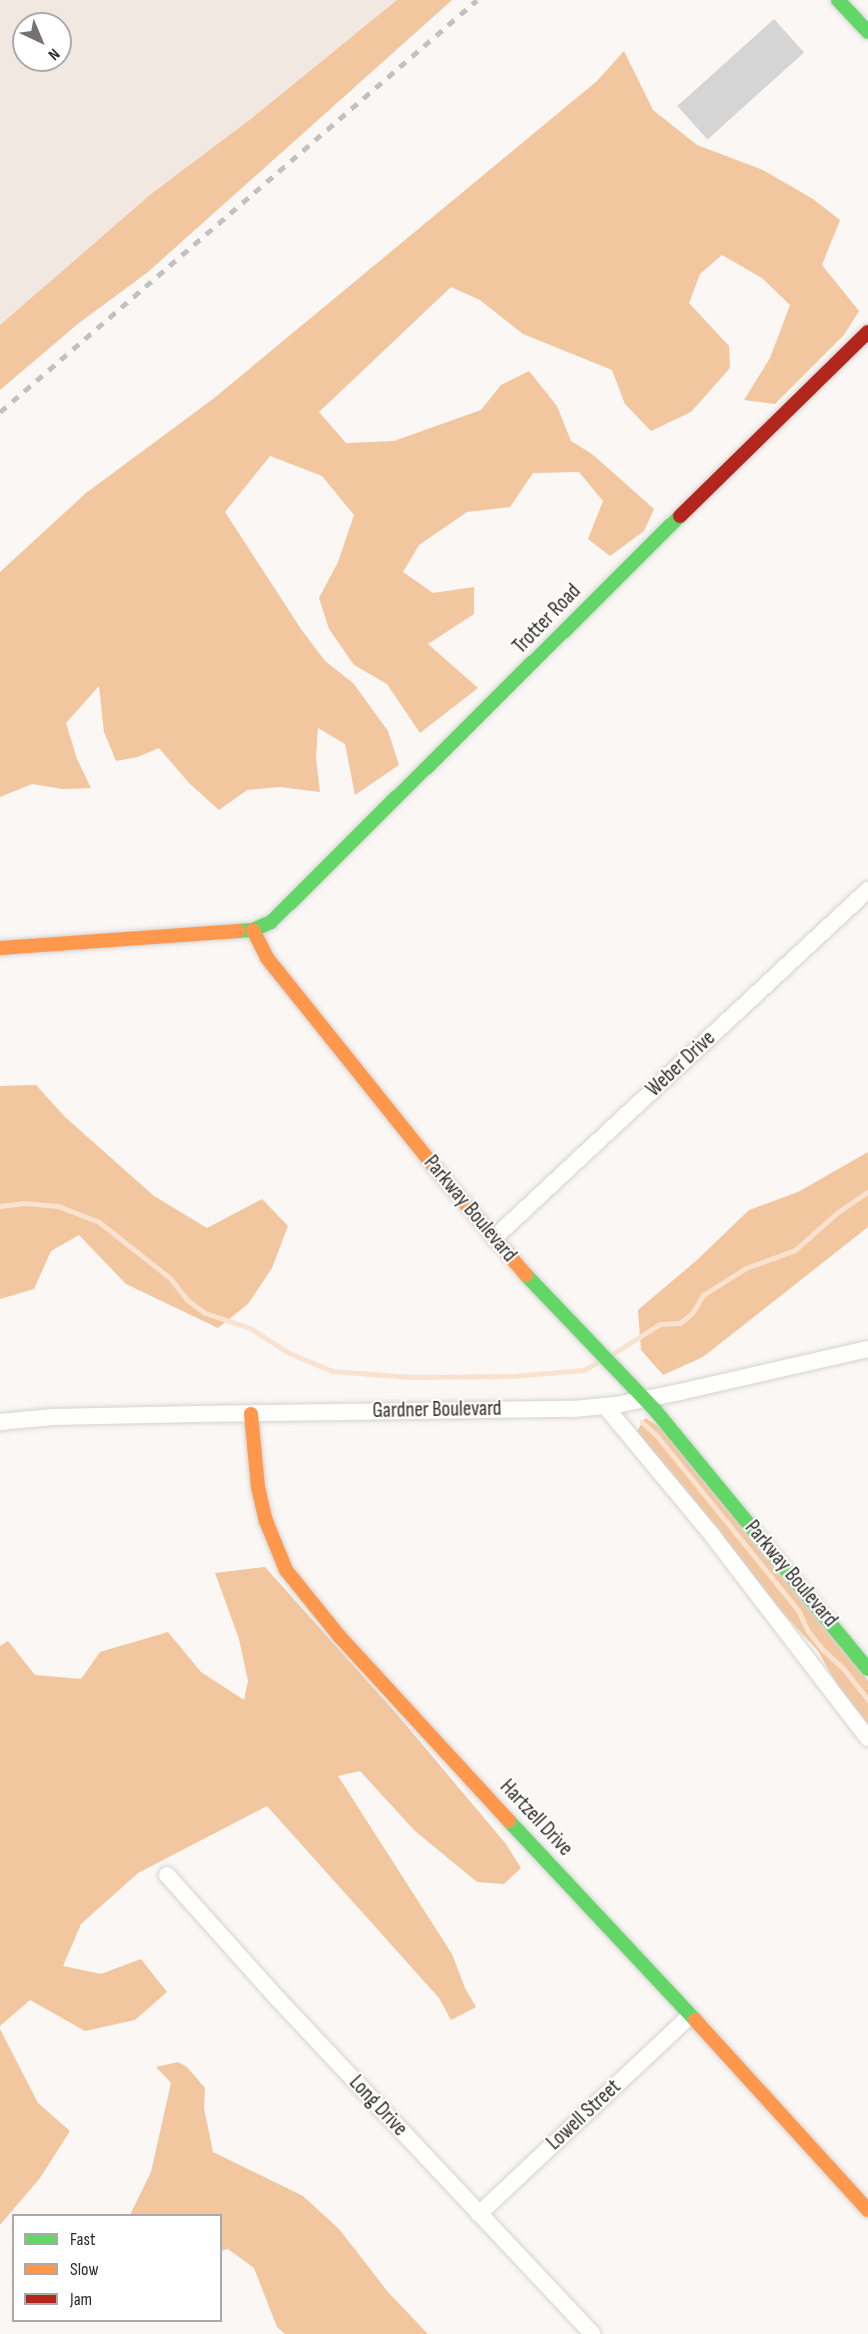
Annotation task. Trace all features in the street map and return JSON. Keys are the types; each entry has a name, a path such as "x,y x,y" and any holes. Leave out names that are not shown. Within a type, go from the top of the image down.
{"street":[{"path":"838,0 868,32"},
{"name":"Trotter Road","path":"253,930 265,927 280,914 780,416 868,333"},
{"name":"Weber Drive","path":"494,1238 868,890"},
{"path":"0,948 253,930"},
{"name":"Parkway Boulevard","path":"253,930 267,958 439,1173 537,1288 645,1400 868,1670"},
{"name":"Gardner Boulevard","path":"0,1422 53,1417 605,1406 645,1400 868,1349"},
{"name":"Parkway Boulevard","path":"605,1406 719,1544 868,1738"},
{"name":"Hartzell Drive","path":"251,1414 258,1487 266,1521 285,1570 339,1636 430,1737 868,2210"},
{"name":"Long Drive","path":"167,1875 277,1998 592,2334"},
{"name":"Lowell Street","path":"479,2214 690,2016"}],"shaded area":[{"path":"0,0 397,0 252,118 151,194 0,325"},
{"path":"397,0 452,0 148,272 79,323 0,390 0,325 151,194 252,118"},
{"path":"624,51 653,110 697,145 763,170 813,199 840,220 822,265 859,311 844,335 775,404 744,400 770,358 790,305 762,278 722,255 700,274 689,303 729,346 730,368 691,412 651,431 625,404 612,370 523,334 480,300 451,287 319,412 346,443 394,441 481,410 501,385 529,371 557,406 571,441 592,454 654,509 644,531 610,556 588,539 603,501 579,472 533,473 510,507 467,512 419,545 403,572 433,593 474,587 474,614 428,644 478,688 420,733 387,684 354,665 329,629 319,598 338,562 354,515 322,476 270,456 225,512 301,629 325,661 353,683 388,731 399,765 355,795 345,744 318,728 316,758 320,792 280,787 247,790 219,810 189,783 159,748 138,757 116,761 104,732 99,686 66,723 77,759 91,788 63,789 32,784 0,797 0,572 86,493 213,399 597,81"},
{"path":"36,1085 65,1117 154,1196 207,1228 262,1199 288,1226 272,1268 248,1304 218,1328 126,1284 79,1235 51,1251 34,1289 0,1299 0,1086"},
{"path":"868,1152 868,1227 703,1357 663,1375 641,1350 638,1310 697,1260 749,1210 798,1192"},
{"path":"645,1418 660,1427 834,1632 868,1681 868,1727 839,1688 818,1651 783,1613 691,1502 637,1431"},
{"path":"265,1567 395,1712 506,1844 521,1868 504,1884 477,1882 415,1831 360,1771 338,1776 452,1954 465,1988 476,2007 451,2020 439,1998 267,1806 138,1873 81,1924 63,1966 101,1974 141,1959 167,1992 135,2020 85,2031 30,2000 0,2026 0,1646 8,1641 35,1675 81,1679 100,1652 168,1632 201,1672 244,1700 248,1681 239,1639 215,1573"},
{"path":"0,2029 38,2103 70,2131 40,2178 0,2225"},
{"path":"178,2062 187,2067 205,2088 204,2108 213,2152 303,2196 339,2229 388,2292 428,2334 285,2334 277,2327 254,2268 228,2249 222,2251 222,2214 130,2214 151,2172 171,2083 156,2067"}],"building":[{"path":"774,19 804,52 708,139 677,106"}],"waterway":[{"path":"614,1353 660,1324 680,1323 693,1312 703,1295 746,1268 795,1250 838,1212 868,1192"},
{"path":"0,1206 23,1203 58,1206 99,1222 170,1278 187,1300 205,1313 250,1328 289,1353 332,1371 412,1377 512,1376 584,1370 596,1363"},
{"path":"642,1422 657,1436 798,1610 808,1631 823,1650 843,1668 868,1700"}],"railway":[{"path":"0,412 477,0"}],"traffic: fast":[{"path":"838,0 868,32"},
{"path":"238,931 253,930 271,922 680,516"},
{"path":"526,1275 655,1410 868,1669"},
{"path":"509,1821 695,2020"}],"traffic: slow":[{"path":"253,930 267,958 439,1173 526,1275"},
{"path":"0,948 238,931"},
{"path":"251,1414 258,1487 266,1521 286,1570 339,1636 509,1821"},
{"path":"695,2020 868,2210"}],"traffic: jam":[{"path":"680,516 868,332"}]}
